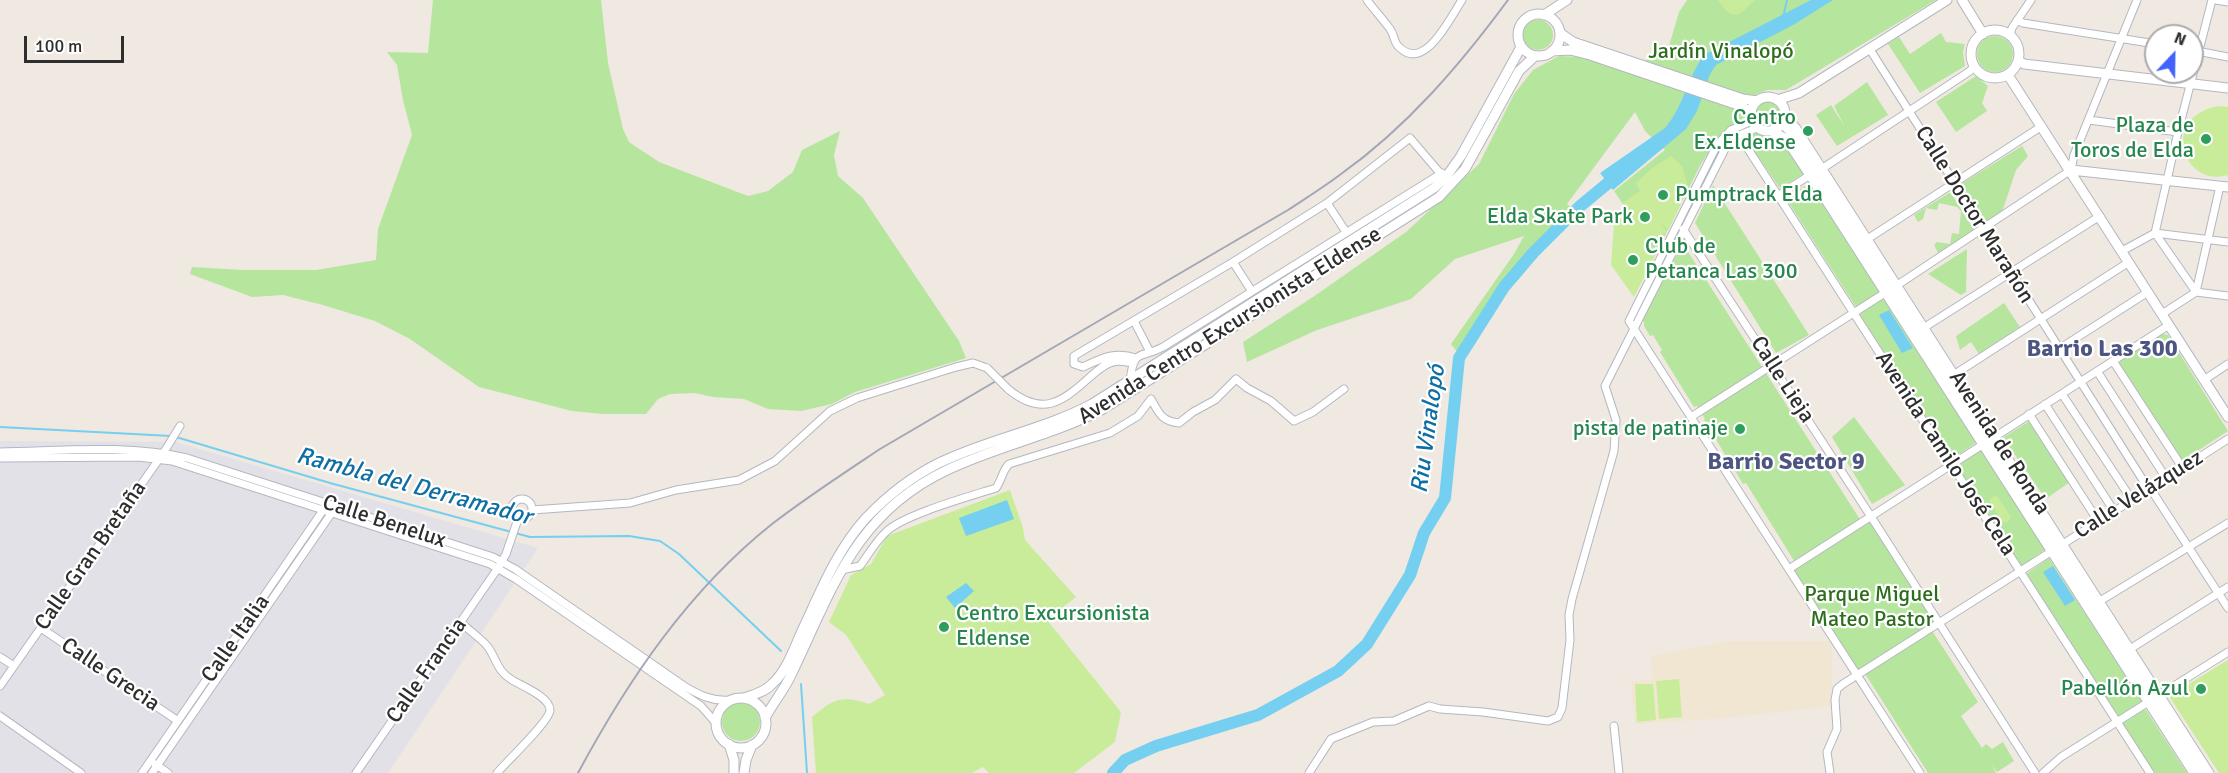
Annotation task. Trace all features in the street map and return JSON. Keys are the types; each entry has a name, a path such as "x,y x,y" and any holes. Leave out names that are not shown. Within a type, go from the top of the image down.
{"street":[{"path":"1367,0 1391,31 1396,45 1407,53 1420,54 1429,48 1462,0"},
{"path":"1544,15 1567,0"},
{"path":"1552,51 1558,43 1560,13 1567,0"},
{"path":"1643,70 1573,42 1551,18 1544,15 1532,16 1522,23 1518,35 1521,47 1535,56 1562,49 1580,52 1742,102 1769,97 1777,100 1799,93 1947,0"},
{"path":"1962,0 1983,34"},
{"path":"2010,35 2031,0"},
{"path":"2071,170 2073,155 2137,0"},
{"path":"2204,28 2214,0 2228,2"},
{"path":"2017,20 2144,42"},
{"path":"1997,30 2010,35 2019,46 2019,61 2015,69 1999,78 1989,78 1981,74 1974,66 1972,48 1983,34 1997,30"},
{"name":"Avenida Centro Excursionista Eldense","path":"744,698 764,690 776,680 791,655 842,550 862,523 896,491 938,464 1065,417 1092,404 1427,193 1461,156 1521,47"},
{"name":"Calle Doctor Marañón","path":"1869,48 2145,485 2150,488 2228,608"},
{"path":"2204,52 2228,57"},
{"name":"Avenida Centro Excursionista Eldense","path":"765,717 786,686 841,570 854,548 873,524 899,500 923,482 958,465 1065,427 1103,409 1438,197 1465,169 1519,71 1535,56"},
{"path":"2019,61 2024,64 2144,78"},
{"path":"1823,168 1970,72 1974,66"},
{"path":"2008,75 2228,417"},
{"path":"2196,292 2155,233 2190,84 2228,88"},
{"path":"1742,102 1754,120 1772,131 1799,93"},
{"path":"1777,100 1784,116"},
{"path":"1309,773 1331,739 1373,722 1394,721 1429,706 1548,721 1558,717 1562,708 1570,640 1569,615 1572,598 1614,451 1616,420 1605,386 1725,149 1754,120 1757,101"},
{"name":"Avenida de Ronda","path":"1784,116 1796,127 1869,238 1892,289"},
{"name":"Avenida de Ronda","path":"1784,116 1791,132 2202,773"},
{"path":"1754,120 1731,130 1717,146 1629,321 1920,773"},
{"path":"2089,120 2178,132"},
{"path":"1869,238 2042,126"},
{"name":"Avenida de Ronda","path":"1772,131 1786,140 1892,289 1925,327 1955,374 1989,440"},
{"name":"Avenida Camilo José Cela","path":"1739,135 2150,773"},
{"path":"1134,361 1118,354 1083,367 1074,364 1074,356 1233,262 1327,203 1410,138 1445,173 1151,352"},
{"path":"1691,417 1892,289 2071,170 2224,187 2208,240 2196,292"},
{"path":"1779,195 1810,175"},
{"path":"1327,203 1346,232"},
{"path":"1925,327 2100,216"},
{"name":"Calle Lieja","path":"1683,229 2035,773"},
{"path":"2122,251 2155,233 2228,242"},
{"path":"1233,262 1251,290"},
{"path":"1955,374 2129,262"},
{"path":"2060,349 2148,292"},
{"path":"2162,314 2196,292 2228,296"},
{"path":"1134,321 1151,352"},
{"path":"1789,569 2169,325"},
{"path":"1086,349 1094,362"},
{"path":"1130,381 1134,361 1140,354 1151,352 1172,355"},
{"path":"532,510 630,503 676,490 739,480 775,461 830,411 857,398 956,367 973,363 987,368 1020,398 1033,404 1051,404 1068,397 1106,364 1115,361 1134,361"},
{"path":"2113,361 2182,467"},
{"path":"2204,380 2228,364"},
{"path":"2097,371 2166,478"},
{"path":"841,570 860,566 894,525 949,503 996,488 1001,482 1004,469 1009,464 1110,433 1138,416 1151,399 1159,416 1169,422 1179,423 1215,400 1236,379 1271,401 1294,422 1313,412 1344,389"},
{"path":"2062,394 2132,500"},
{"path":"2045,404 2114,511"},
{"path":"2029,414 2098,521"},
{"name":"Calle Gran Bretaña","path":"0,686 178,429"},
{"name":"Calle Velázquez","path":"1830,773 1827,752 1837,729 1835,700 1837,689 2228,439"},
{"name":"Calle Benelux","path":"0,452 111,450 187,458 500,565 684,686 706,697 722,701 731,700"},
{"name":"Calle Benelux","path":"0,458 162,455"},
{"path":"518,500 530,503 532,510 527,518 518,519 512,511 513,505 518,500"},
{"name":"Calle Italia","path":"152,773 154,763 178,721 330,508"},
{"name":"Calle Italia","path":"142,773 154,763 330,508"},
{"name":"Calle Francia","path":"356,773 500,565 511,542 518,519"},
{"path":"2100,601 2228,523"},
{"name":"Avenida de Ronda","path":"2057,547 2100,601 2130,649 2194,773"},
{"name":"Calle Benelux","path":"500,565 516,579 701,706 716,723"},
{"path":"2130,649 2228,587"},
{"path":"461,622 488,647 503,673 526,686 547,702 550,708 549,714 532,736 497,773"},
{"name":"Calle Grecia","path":"41,628 178,721"},
{"path":"2043,773 2061,757 2228,652"},
{"path":"0,657 14,666"},
{"path":"729,744 740,747 752,745 758,741 764,730 765,717 757,704 744,698 731,700 718,712 716,723 718,733 729,744 734,759 734,773"},
{"name":"Avenida de Ronda","path":"2154,698 2210,773"},
{"path":"0,717 81,773"},
{"path":"1614,726 1619,773"},
{"path":"744,773 752,745"},
{"path":"154,763 168,773"}],"shaded area":[{"path":"0,441 176,442 538,548 388,773 0,773"},
{"path":"1730,641 1829,641 1832,644 1831,706 1726,718 1635,724 1631,682 1653,679 1651,656"}],"green space":[{"path":"433,0 601,0 608,63 623,129 629,142 659,162 748,196 768,191 793,172 802,150 840,131 834,155 838,176 863,198 959,341 966,358 855,392 832,404 801,411 768,409 744,399 695,393 670,394 658,399 646,414 572,411 479,387 410,339 375,321 283,295 252,297 190,274 192,267 316,270 376,260 378,229 412,135 397,65 387,52 428,53"},
{"name":"Jardín Vinalopó","path":"1687,0 1936,0 1786,90 1767,90 1753,96 1749,95 1742,111 1746,117 1720,136 1701,164 1656,253 1614,191 1665,150 1645,131 1635,112 1567,204 1573,209 1508,278 1458,353 1451,344 1524,236 1455,259 1411,299 1317,330 1247,362 1243,342 1313,297 1406,232 1479,164 1514,94 1533,70 1559,56 1646,60 1661,54 1666,56 1679,12"},
{"path":"1718,0 1755,0 1736,15 1728,12"},
{"path":"1538,20 1549,24 1553,35 1549,46 1538,50 1527,46 1523,35 1527,24"},
{"path":"1941,33 1946,42 1965,44 1963,52 1965,66 1920,93 1888,44 1899,37 1910,54"},
{"path":"1995,36 2008,41 2013,54 2008,67 1995,72 1982,67 1977,54 1982,41"},
{"path":"1976,76 1988,86 1982,103 1987,111 1956,132 1936,102"},
{"path":"1867,82 1888,115 1837,146 1816,115 1831,105 1845,127 1834,106"},
{"path":"1768,102 1777,105 1780,114 1777,123 1768,126 1759,123 1756,114 1759,105"},
{"name":"Plaza de Toros de Elda","path":"2219,106 2228,107 2228,175 2212,176 2199,172 2190,162 2184,150 2184,136 2189,123 2200,112"},
{"path":"1756,132 1779,141 1785,146 1795,158 1803,174 1781,188 1779,187 1746,139 1749,134"},
{"path":"2022,146 2028,156 2016,170 2002,212 1987,222 1961,184"},
{"path":"1671,156 1682,166 1687,183 1683,192 1684,197 1669,229 1659,219 1667,232 1649,244 1656,254 1634,297 1611,265 1614,224 1628,212 1622,203 1640,191 1636,183 1651,169"},
{"path":"1809,183 1879,290 1879,293 1856,307 1787,200"},
{"path":"1713,185 1809,335 1776,353 1695,223"},
{"path":"1949,193 1974,230 1938,253 1934,245 1937,242 1950,244 1952,233 1959,234 1961,211 1957,207 1939,203 1937,210 1926,208 1923,219 1918,222 1914,215"},
{"name":"Parque Miguel Mateo Pastor","path":"1683,244 1861,521 1870,515 1940,623 1931,629 1978,702 1961,716 1982,748 1986,744 1992,749 2003,742 2014,761 1997,772 1992,765 1996,773 1928,773 1864,672 1857,675 1789,569 1796,564 1746,483 1743,484 1697,406 1694,407 1660,352 1662,350 1653,335 1650,336 1644,326 1644,322 1640,319"},
{"path":"1967,249 1966,292 1961,295 1928,274"},
{"path":"1882,299 1886,300 1977,442 1954,458 1860,315"},
{"path":"2004,303 2020,327 1979,354 1971,342 1960,350 1956,336"},
{"path":"2162,334 2168,335 2228,431 2182,461 2120,365 2120,360"},
{"path":"1854,417 1905,485 1872,504 1832,437"},
{"path":"2031,420 2070,482 2047,498 2004,439"},
{"path":"1981,450 2046,549 2023,565 2020,564 1958,467"},
{"name":"Centro Excursionista Eldense","path":"1010,490 1025,540 1076,597 1047,620 1121,712 1115,742 1074,773 989,773 983,767 972,773 816,773 812,717 838,700 869,704 885,695 846,635 829,622 851,575 871,564 887,536"},
{"path":"1997,496 2011,517 2008,522 2003,522 1989,501 1992,497"},
{"path":"2049,558 2142,701 2118,716 2026,574"},
{"path":"2228,660 2228,773 2219,773 2169,696"},
{"path":"1679,679 1682,717 1659,719 1656,681"},
{"path":"1635,684 1653,684 1656,720 1637,722"},
{"path":"741,703 755,708 760,722 755,736 741,741 727,736 722,722 727,708"},
{"path":"2146,710 2187,773 2154,773 2122,724"}],"water":[{"path":"1811,0 1833,0 1793,25 1716,65 1710,74 1697,111 1686,129 1613,190 1600,173 1665,128 1677,111 1693,73 1704,55"},
{"path":"1889,310 1913,348 1902,353 1879,315"},
{"path":"1007,500 1014,519 966,536 959,518"},
{"path":"2053,566 2075,600 2065,606 2043,572"},
{"path":"966,583 974,591 955,608 946,597"}],"waterway":[{"path":"1783,18 1787,0"},
{"name":"Riu Vinalopó","path":"1113,773 1125,760 1156,746 1258,715 1338,671 1367,644 1410,575 1424,533 1445,498 1459,358 1504,287 1533,253 1579,207 1619,174"},
{"name":"Rambla del Derramador","path":"0,427 171,436"},
{"name":"Rambla del Derramador","path":"176,437 330,483 530,537 629,536 660,541 679,554 781,651"},
{"name":"Rambla del Derramador","path":"801,684 807,773"}],"railway":[{"path":"578,773 618,704 662,639 713,578 772,524 880,449 1288,210 1328,183 1365,156 1431,94 1508,0"}],"place":[{"name":"Centro Ex.Eldense","path":"1808,131"},
{"name":"Plaza de Toros de Elda","path":"2206,139"},
{"name":"Pumptrack Elda","path":"1663,195"},
{"name":"Elda Skate Park","path":"1645,217"},
{"name":"Club de Petanca Las 300","path":"1633,260"},
{"name":"pista de patinaje","path":"1740,429"},
{"name":"Centro Excursionista Eldense","path":"944,627"},
{"name":"Pabellón Azul","path":"2201,689"}],"district":[{"name":"Barrio Las 300","path":"2102,350"},
{"name":"Barrio Sector 9","path":"1786,463"}]}
